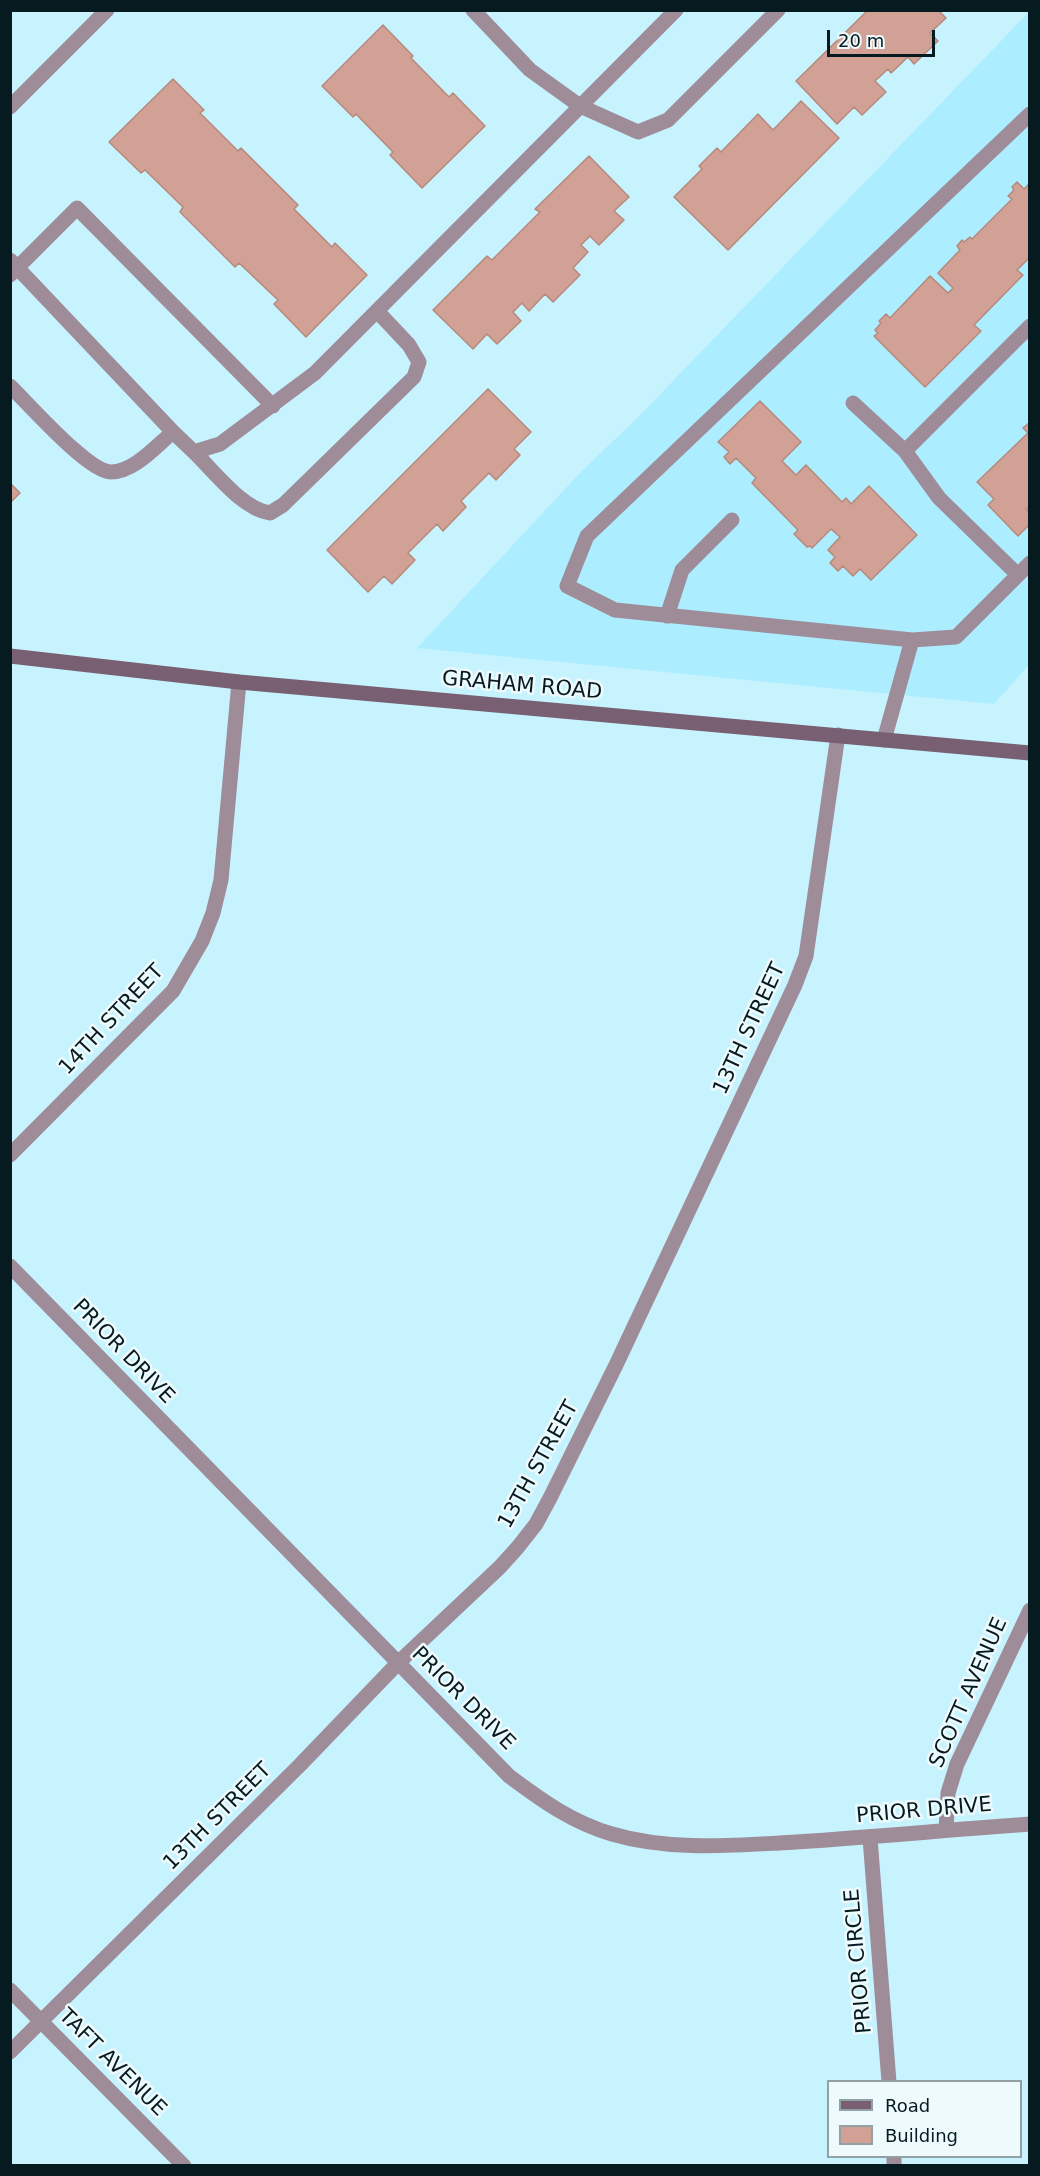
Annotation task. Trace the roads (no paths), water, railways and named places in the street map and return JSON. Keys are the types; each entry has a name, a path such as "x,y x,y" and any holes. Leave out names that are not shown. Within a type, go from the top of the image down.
{"main road":[{"name":"GRAHAM ROAD","path":"10,656 239,682 1029,753"}],"street":[{"path":"10,107 107,10"},
{"path":"473,10 530,70 579,106 638,132 668,120 778,10"},
{"path":"194,452 220,444 315,373 676,10"},
{"path":"1029,114 587,536 567,586 615,610 912,640 956,637 1029,563"},
{"path":"273,406 77,208 13,268 247,505 261,512 270,513 283,505 414,377 419,362 410,345 377,311"},
{"path":"905,451 1029,326"},
{"path":"10,386 70,446 94,466 111,472 129,467 173,432"},
{"path":"853,403 905,451 939,498 1018,575"},
{"path":"667,616 682,570 732,520"},
{"path":"884,740 912,640"},
{"name":"14TH STREET","path":"10,1155 173,992 202,941 213,912 221,880 239,682"},
{"name":"13TH STREET","path":"10,2052 300,1765 398,1663 500,1567 536,1524 616,1365 795,985 806,956 837,735"},
{"name":"PRIOR DRIVE","path":"10,1266 509,1776 555,1810 610,1834 680,1845 732,1845 870,1838 1029,1824"},
{"name":"SCOTT AVENUE","path":"946,1830 948,1793 957,1764 1029,1610"},
{"name":"PRIOR CIRCLE","path":"870,1838 889,2080"},
{"name":"TAFT AVENUE","path":"10,1990 184,2166"}]}
